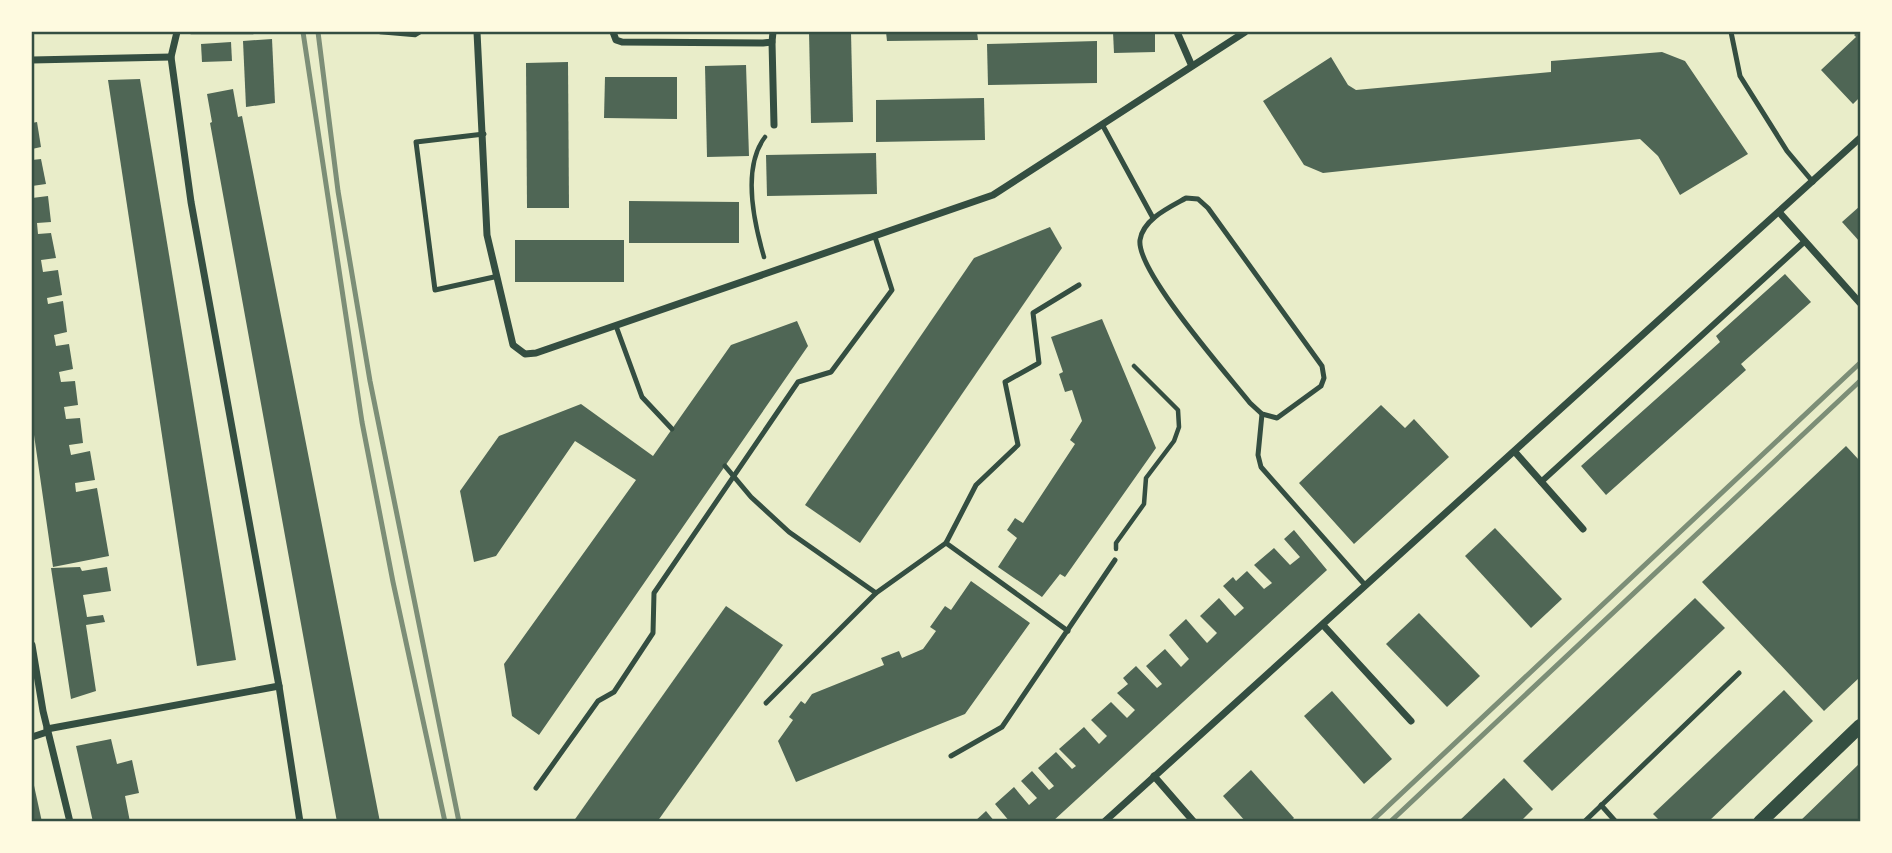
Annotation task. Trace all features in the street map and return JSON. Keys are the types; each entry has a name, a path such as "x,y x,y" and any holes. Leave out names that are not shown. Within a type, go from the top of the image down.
{"main road":[{"path":"1760,821 1860,726"}],"street":[{"path":"177,32 171,57 191,202 279,685 300,821"},
{"path":"477,32 487,235 494,277 513,345 524,354 537,353 993,195 1103,126 1191,64 1245,32"},
{"path":"614,32 616,40 622,42 772,42"},
{"path":"773,32 774,125"},
{"path":"1177,32 1191,64"},
{"path":"32,60 171,57"},
{"path":"1104,821 1860,138"},
{"path":"1779,212 1860,303"},
{"path":"1541,482 1804,242"},
{"path":"1515,452 1583,529"},
{"path":"1323,625 1411,721"},
{"path":"32,645 47,730 70,821"},
{"path":"32,737 47,730 279,685"},
{"path":"1154,776 1194,821"}],"lane":[{"path":"1731,32 1740,76 1787,151 1812,182"},
{"path":"1103,126 1153,218"},
{"path":"484,134 416,142 435,290 494,277"},
{"path":"1186,198 1198,200 1208,208 1322,366 1324,378 1321,386 1277,418 1262,414 1195,334 1140,254 1140,237 1153,218 1186,198"},
{"path":"536,788 598,701 614,692 653,633 654,593 798,382 831,372 892,290 875,237"},
{"path":"766,703 876,593 946,543 976,485 1018,445 1005,382 1039,363 1033,313 1079,285"},
{"path":"616,326 642,397 672,429"},
{"path":"1262,414 1258,455 1261,467 1366,586"},
{"path":"725,466 751,497 789,532 876,593"},
{"path":"946,543 1068,631"},
{"path":"951,756 1002,727 1115,560"},
{"path":"1584,821 1739,673"},
{"path":"1601,805 1616,821"}],"path":[{"path":"187,32 253,32"},
{"path":"380,32 415,35 420,32"},
{"path":"760,244 753,201 754,170 758,146 774,125"},
{"path":"1115,560 1116,543 1144,504 1146,478 1174,441 1179,427 1178,410 1134,366"}],"building":[{"path":"809,32 851,32 853,122 811,123"},
{"path":"886,32 977,32 978,40 887,41"},
{"path":"1113,32 1155,32 1155,52 1114,53"},
{"path":"1860,32 1860,97 1853,104 1821,70 1856,37 1854,35"},
{"path":"272,39 275,103 246,107 243,41"},
{"path":"1097,41 1097,83 988,85 987,44"},
{"path":"231,42 232,61 202,62 201,44"},
{"path":"1662,52 1685,61 1748,154 1680,195 1658,156 1640,139 1323,173 1304,165 1263,101 1331,57 1348,85 1356,90 1551,72 1551,61"},
{"path":"568,62 569,208 527,208 526,63"},
{"path":"746,65 749,156 707,157 705,66"},
{"path":"605,77 677,77 677,119 604,118"},
{"path":"140,79 236,660 197,666 108,80"},
{"path":"233,89 238,117 242,116 380,822 337,822 210,123 207,94"},
{"path":"984,98 985,140 876,142 876,100"},
{"path":"37,122 41,147 32,149 32,123"},
{"path":"876,153 877,194 767,196 766,155"},
{"path":"41,159 46,184 32,186 32,160"},
{"path":"48,196 51,222 37,223 38,234 51,233 56,258 41,260 43,272 58,270 62,295 47,298 48,304 63,301 67,332 54,335 56,346 69,344 73,369 59,372 61,382 75,381 78,405 64,407 66,419 80,418 83,443 69,445 71,455 90,451 95,480 75,483 76,492 97,488 109,556 53,567 32,421 32,198"},
{"path":"629,201 739,202 739,243 629,243"},
{"path":"1860,206 1860,242 1842,222"},
{"path":"1050,227 1062,248 860,543 805,505 974,258"},
{"path":"515,240 624,240 624,282 515,282"},
{"path":"1785,274 1811,302 1741,364 1746,370 1606,495 1581,466 1720,342 1716,336"},
{"path":"1102,319 1156,448 1065,577 1060,574 1042,597 998,567 1017,538 1007,530 1015,518 1023,523 1075,444 1070,440 1082,421 1072,390 1065,392 1059,374 1063,372 1051,337"},
{"path":"797,321 808,346 539,735 512,716 504,664 636,480 575,441 496,556 474,562 460,491 499,436 581,404 653,456 731,345"},
{"path":"1381,405 1405,428 1414,419 1449,457 1354,544 1299,483"},
{"path":"1846,446 1860,461 1860,677 1824,711 1702,582"},
{"path":"1495,528 1562,599 1531,628 1465,556"},
{"path":"1294,530 1327,570 1052,822 1010,822 995,804 1014,787 1029,805 1037,798 1021,781 1032,771 1049,790 1054,786 1038,768 1056,752 1072,769 1076,766 1059,749 1084,727 1099,744 1107,736 1091,720 1111,702 1127,718 1135,710 1117,693 1128,684 1123,678 1136,666 1157,688 1162,684 1146,666 1165,649 1181,667 1189,659 1169,635 1186,619 1207,643 1217,633 1200,616 1219,598 1235,616 1244,608 1223,586 1233,577 1236,581 1247,571 1264,589 1272,583 1254,565 1274,548 1290,565 1300,557 1284,539"},
{"path":"80,567 82,571 107,567 111,591 83,595 87,617 103,615 105,622 86,625 96,691 71,699 51,568"},
{"path":"971,581 1030,623 965,714 796,782 778,741 793,720 789,717 801,701 805,704 812,694 884,665 881,658 899,651 902,658 923,649 936,631 930,627 945,606 951,610"},
{"path":"1695,598 1725,628 1552,791 1523,761"},
{"path":"726,606 783,645 657,822 573,822"},
{"path":"1419,613 1480,676 1447,707 1386,644"},
{"path":"1784,690 1813,721 1708,822 1661,822 1653,814"},
{"path":"1332,691 1392,759 1364,784 1304,716"},
{"path":"111,739 117,764 132,760 139,793 125,796 130,822 93,822 76,746"},
{"path":"1860,763 1860,822 1799,822"},
{"path":"1251,770 1294,818 1290,822 1246,822 1223,796"},
{"path":"1504,778 1533,809 1520,822 1458,822"},
{"path":"33,781 42,822 32,822"},
{"path":"986,811 995,822 974,822"}],"railway":[{"path":"303,32 362,422 393,582 445,822"},
{"path":"318,32 338,191 370,381 459,822"},
{"path":"1371,822 1860,363"},
{"path":"1390,822 1860,381"}]}
